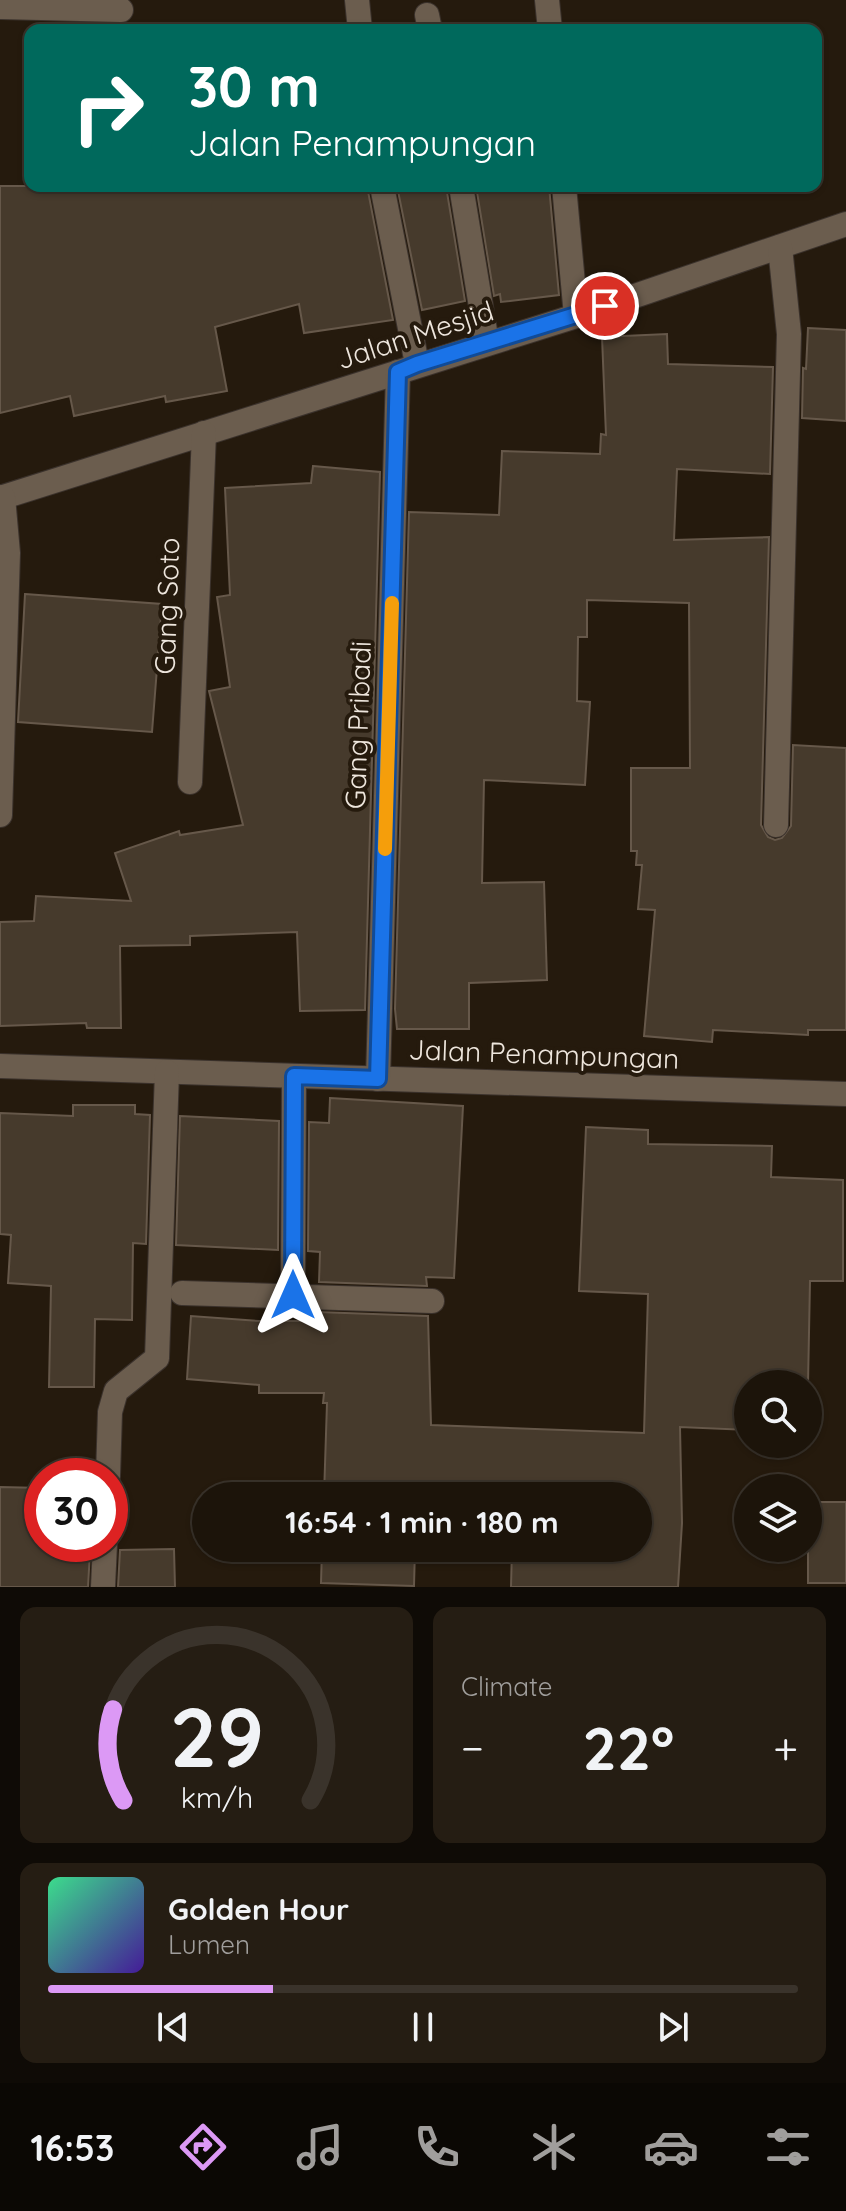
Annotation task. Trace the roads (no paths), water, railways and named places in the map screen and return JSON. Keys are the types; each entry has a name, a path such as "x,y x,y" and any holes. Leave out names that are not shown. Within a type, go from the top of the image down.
{"street":[{"path":"357,0 359,24"},
{"path":"547,0 549,24"},
{"path":"0,7 121,10"},
{"name":"Gang Pribadi","path":"378,1079 408,368 383,192"},
{"path":"462,192 487,343"},
{"path":"565,192 576,316"},
{"name":"Jalan Mesjid","path":"2,497 576,316 846,224"},
{"path":"776,825 789,334 780,247"},
{"name":"Gang Soto","path":"190,782 204,433"},
{"path":"0,815 8,553 2,497"},
{"name":"Jalan Penampungan","path":"0,1066 846,1094"},
{"path":"109,1458 110,1412 116,1391 157,1358 167,1072"},
{"path":"293,1295 294,1076"},
{"path":"182,1293 432,1301"},
{"path":"103,1587 104,1562"}]}
